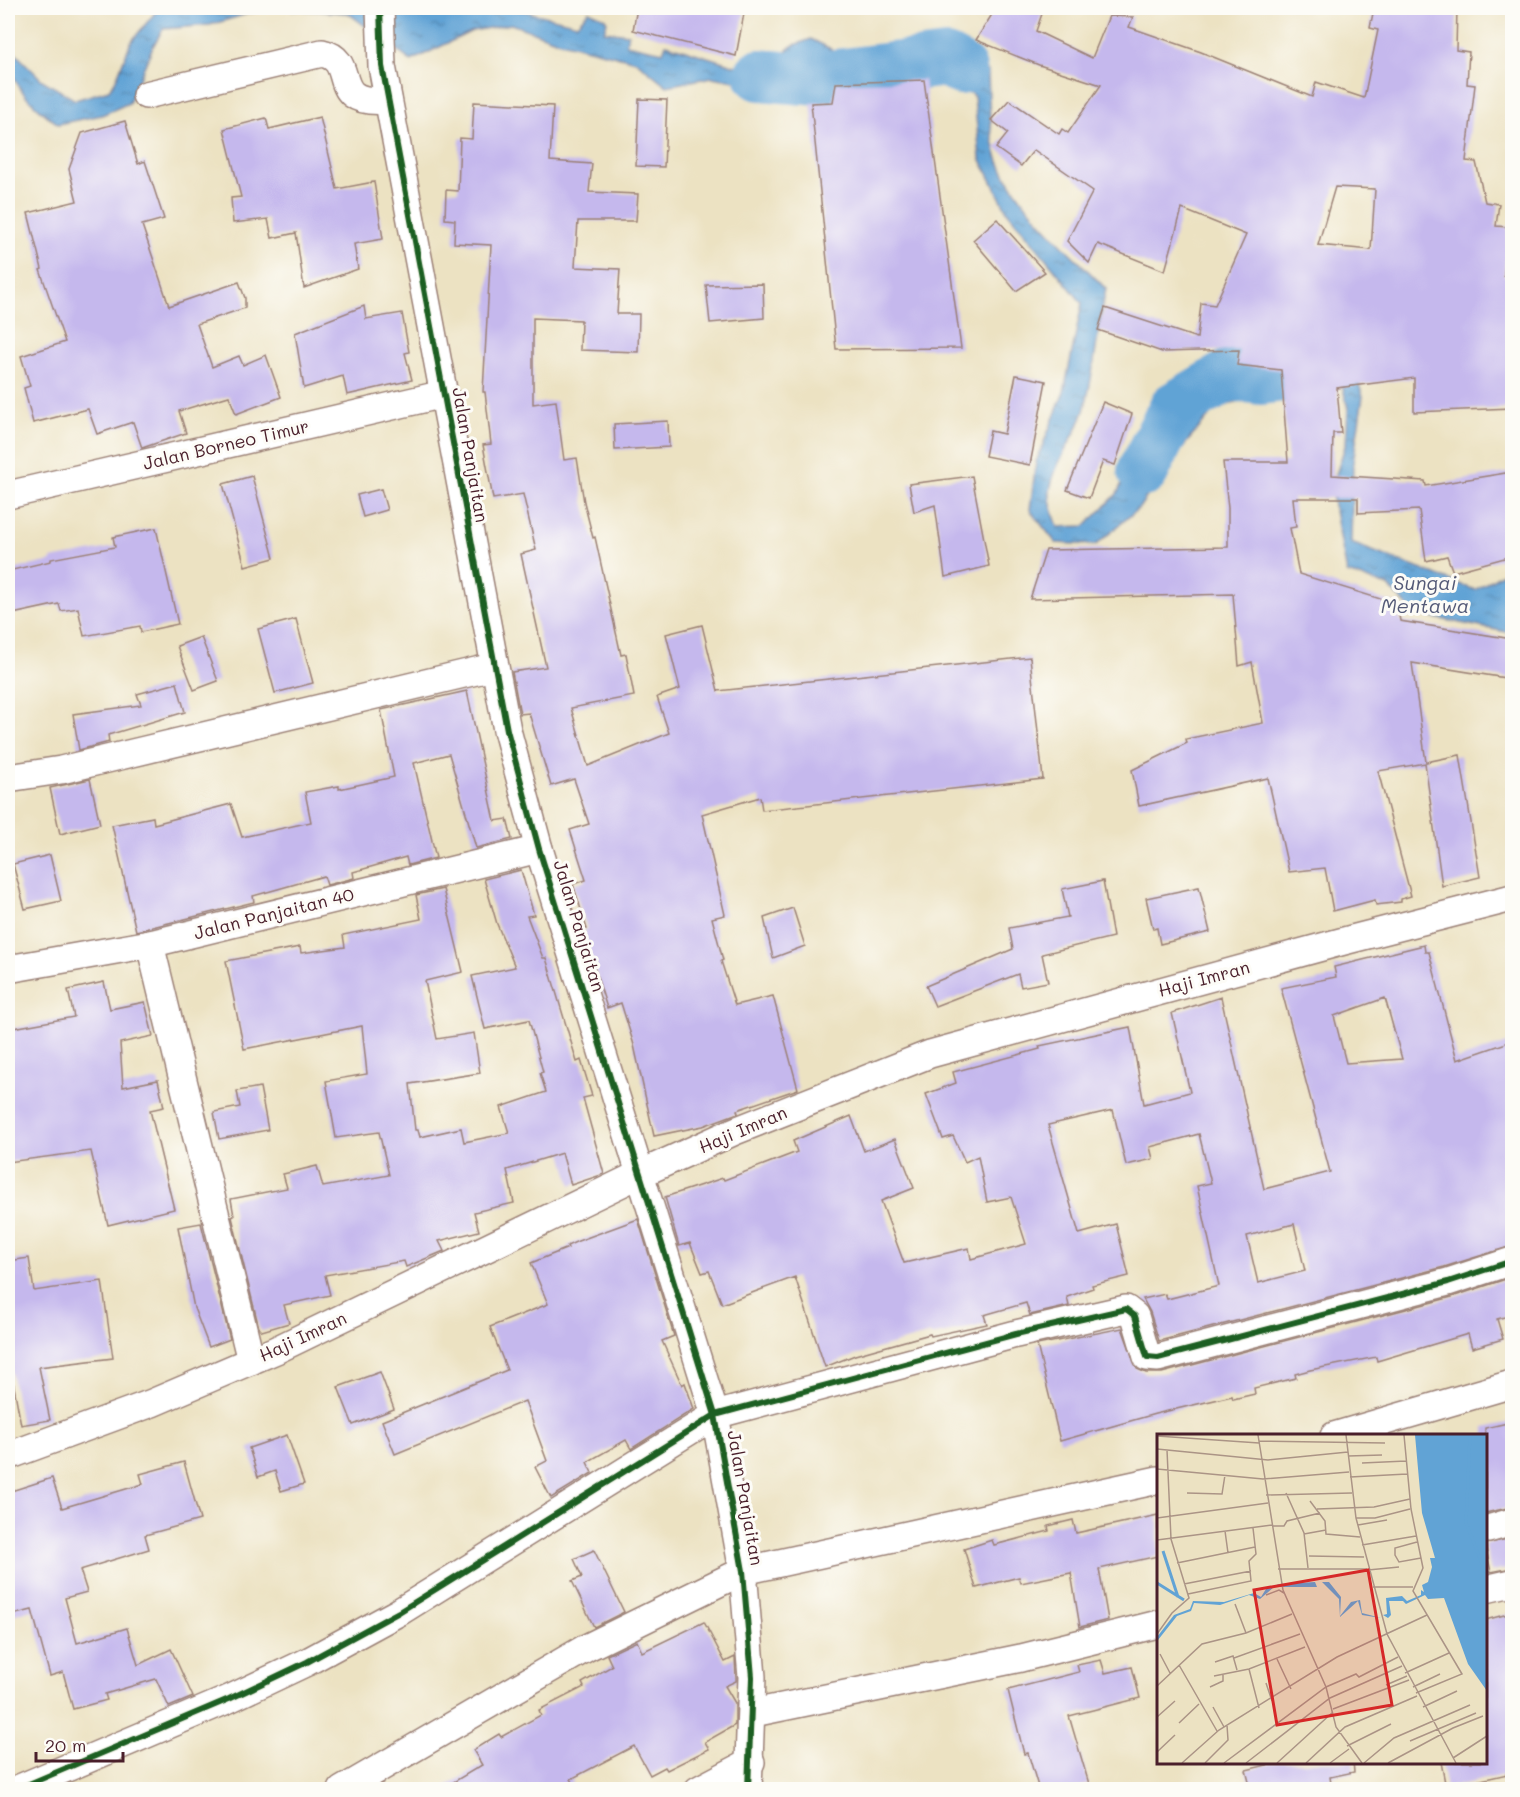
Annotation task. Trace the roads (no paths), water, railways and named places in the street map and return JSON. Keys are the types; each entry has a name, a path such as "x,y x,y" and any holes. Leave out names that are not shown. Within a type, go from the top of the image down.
{"street":[{"name":"Jalan Panjaitan","path":"380,8 382,66 493,667 539,849 715,1415 743,1571 753,1713 748,1790"},
{"path":"146,95 322,53 333,56 338,61 350,94 367,102 388,100"},
{"name":"Jalan Borneo Timur","path":"8,495 444,394"},
{"path":"8,778 62,770 493,667"},
{"name":"Jalan Panjaitan 40","path":"8,969 150,944 539,849"},
{"name":"Haji Imran","path":"8,1456 152,1403 250,1361 640,1174 735,1131 930,1054 1512,898"},
{"path":"150,944 250,1361"},
{"path":"15,1790 229,1699 306,1662 428,1595 715,1415 1016,1334 1126,1309 1135,1316 1147,1357 1158,1358 1448,1282 1512,1261"},
{"path":"1341,1434 1512,1384"},
{"path":"342,1790 586,1648 743,1571 1157,1480"},
{"path":"1487,1589 1512,1583"},
{"path":"753,1713 1021,1658 1157,1624"},
{"path":"698,1790 751,1762"}],"water":[{"path":"159,8 267,8 210,25 163,29 153,46 129,103 102,115 58,124 29,100 16,82 9,59 8,46 42,80 75,100 109,90 115,82 131,42"},
{"path":"267,8 396,8 407,12 512,8 577,24 589,11 605,18 607,22 604,31 628,34 626,44 663,52 666,44 736,66 770,64 792,46 811,39 835,51 828,99 807,99 806,104 782,98 765,86 712,77 667,86 636,61 561,42 511,24 472,31 411,61 348,13"},
{"name":"Sungai Mentawa","path":"937,48 988,71 995,149 1012,186 1042,224 1106,289 1084,411 1052,480 1051,505 1058,527 1085,526 1117,494 1129,468 1173,408 1229,375 1255,372 1303,361 1354,371 1363,396 1353,463 1351,543 1475,590 1506,571 1512,584 1512,633 1415,614 1388,586 1347,573 1331,490 1346,443 1348,409 1343,388 1335,383 1284,386 1215,409 1172,460 1139,508 1096,545 1056,543 1030,510 1036,462 1064,392 1082,303 1007,211 980,158 974,97 953,74 925,69 889,77 896,50"}],"waterway":[{"name":"Sungai Mentawa","path":"760,75 805,79 946,61 961,69"},
{"name":"Sungai Mentawa","path":"1143,471 1175,407 1229,375 1261,379 1298,374"}]}
